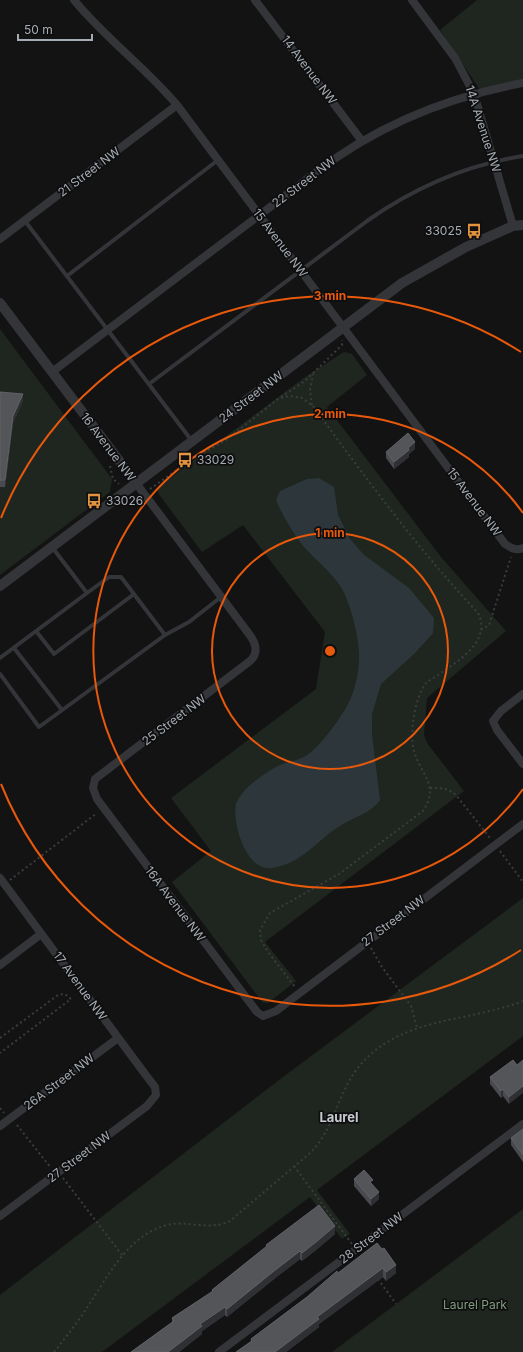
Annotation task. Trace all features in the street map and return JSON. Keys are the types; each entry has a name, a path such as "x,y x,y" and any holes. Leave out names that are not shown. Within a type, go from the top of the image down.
{"street":[{"name":"15 Avenue NW","path":"75,0 95,23 154,78 177,105 505,544 518,549"},
{"name":"14 Avenue NW","path":"256,0 362,141"},
{"name":"14A Avenue NW","path":"412,0 455,58 474,94 494,161 518,225"},
{"name":"22 Street NW","path":"52,372 333,159 362,141 434,107 474,94 523,83"},
{"name":"21 Street NW","path":"0,239 177,105"},
{"name":"24 Street NW","path":"0,586 343,327 422,270 466,246 518,225"},
{"name":"16 Avenue NW","path":"0,303 253,640 256,651"},
{"name":"25 Street NW","path":"93,788 95,779 250,662 256,651"},
{"path":"523,694 501,711 493,721 496,730 523,764"},
{"name":"16A Avenue NW","path":"93,788 103,809 252,1006 263,1016"},
{"name":"27 Street NW","path":"263,1016 276,1011 366,941 523,824"},
{"name":"17 Avenue NW","path":"0,878 155,1087 156,1095"},
{"path":"0,965 41,934"},
{"name":"26A Street NW","path":"0,1126 118,1038"},
{"name":"27 Street NW","path":"0,1216 147,1106 156,1095"},
{"name":"28 Street NW","path":"219,1352 523,1124"}],"lane":[{"path":"149,384 367,221 397,201 437,181 494,161 523,156"},
{"path":"67,276 218,160"},
{"path":"25,221 192,441"},
{"path":"52,547 87,593"},
{"path":"0,658 109,577 122,577 165,635"},
{"path":"36,631 54,654 134,594"},
{"path":"0,674 39,727 165,635 189,622 221,597"},
{"path":"14,648 62,710"}],"path":[{"path":"144,494 192,459 226,440 278,399 313,374 342,345 343,327"},
{"path":"313,374 310,390 313,406"},
{"path":"278,399 289,396 302,398 313,406 387,505 430,559 478,613 482,622 477,643 470,651 426,683 421,689 417,701 413,735 414,749 418,762 429,782 430,788 428,804 415,819 339,874 276,908 264,921 260,930 261,940 268,952 299,992"},
{"path":"106,461 113,472 114,479 125,491"},
{"path":"481,630 489,625 518,549"},
{"path":"430,788 442,788 450,790 456,794 489,837"},
{"path":"8,882 103,809"},
{"path":"500,851 523,882"},
{"path":"366,941 382,967 411,1006 416,1028"},
{"path":"0,1038 58,995 65,994 71,999 0,1053"},
{"path":"54,1352 81,1316 109,1271 122,1255 156,1229 167,1225 178,1223 216,1226 230,1221 258,1199 317,1146 323,1138 344,1089 358,1067 386,1042 416,1028 441,1020 496,1011 523,1002"},
{"path":"0,1108 5,1114"},
{"path":"16,1124 49,1167"},
{"path":"294,1166 356,1249"},
{"path":"64,1179 122,1255"},
{"path":"374,1274 396,1304"}],"green space":[{"path":"477,0 523,0 523,82 480,90 440,30"},
{"path":"0,329 112,479 110,492 0,575"},
{"path":"344,352 352,354 367,375 327,407 441,557 506,631 427,698 424,735 427,743 464,791 265,942 296,981 268,1003 263,1003 172,882 211,851 171,798 316,689 325,632 243,525 202,552 158,493 158,487 305,377"},
{"path":"523,898 523,1036 317,1190 350,1234 342,1239 310,1197 102,1352 0,1352 0,1295 283,1077"},
{"name":"Laurel Park","path":"523,1209 523,1352 332,1352"}],"shaded area":[{"path":"319,478 334,487 338,515 350,539 364,555 409,588 434,618 433,633 415,653 381,684 372,714 372,735 380,800 372,808 334,830 293,861 272,868 263,867 248,855 243,845 236,823 236,804 246,789 261,776 284,763 304,757 316,748 335,725 348,704 353,692 358,671 359,651 357,636 353,618 344,593 333,576 300,542 285,519 276,500 280,491 307,479"}],"building":[{"path":"0,392 23,394 13,416 5,480 0,480"},
{"path":"408,433 415,442 408,448 409,450 394,462 386,452"},
{"path":"513,1060 517,1065 523,1060 523,1086 509,1097 503,1089 501,1091 490,1077"},
{"path":"523,1129 523,1155 511,1138"},
{"path":"364,1170 373,1180 370,1182 379,1192 371,1199 354,1179"},
{"path":"319,1205 335,1226 302,1253 300,1251 227,1309 225,1307 200,1324 202,1326 168,1352 131,1352 174,1321 172,1318 213,1291 212,1290 267,1246 266,1245"},
{"path":"377,1243 382,1249 384,1248 396,1265 386,1272 383,1268 317,1317 319,1319 275,1352 236,1352 307,1297 337,1271 338,1273"}],"place":[{"name":"33025","path":"474,231"},
{"name":"33029","path":"185,460"},
{"name":"33026","path":"94,501"}],"district":[{"name":"Laurel","path":"339,1117"}]}
